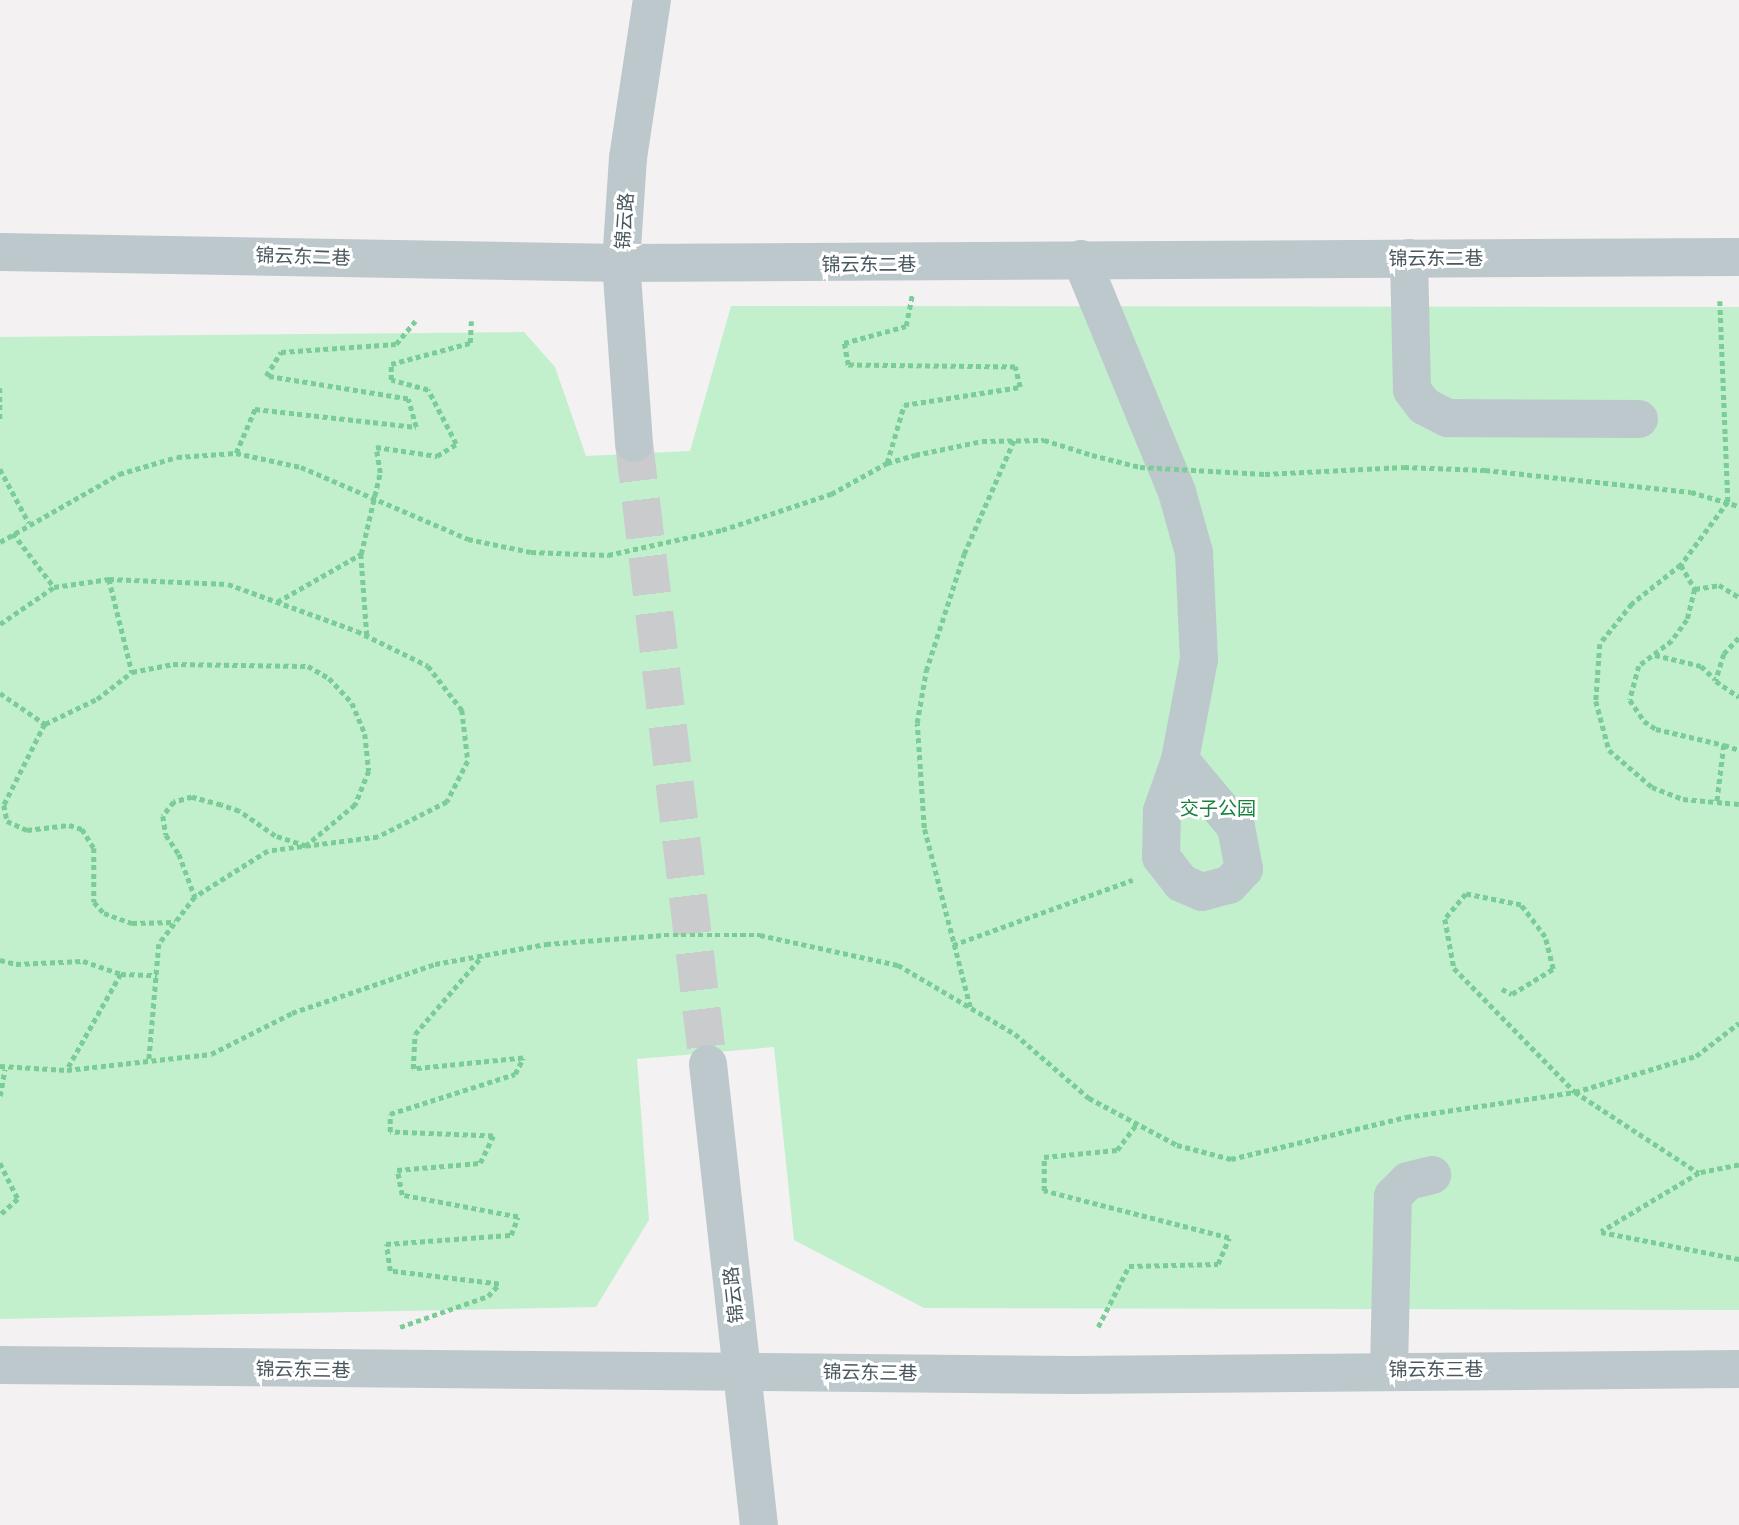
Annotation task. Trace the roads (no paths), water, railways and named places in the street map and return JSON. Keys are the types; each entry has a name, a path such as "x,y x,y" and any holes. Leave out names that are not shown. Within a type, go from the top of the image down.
{"street":[{"name":"锦云路","path":"634,443 625,362 621,263 628,158 652,0"},
{"name":"锦云东二巷","path":"0,253 621,263 918,264 1081,259 1739,257"},
{"path":"1409,258 1412,390 1424,406 1448,418 1639,419"},
{"path":"1081,259 1177,492 1194,553 1199,659 1180,760 1162,811 1161,857 1181,883 1202,892 1228,885 1244,869 1236,827 1180,760"},
{"name":"锦云路","path":"708,1064 759,1525"},
{"path":"1389,1370 1393,1196 1408,1181 1432,1175"},
{"name":"锦云东三巷","path":"0,1365 1074,1375 1389,1370 1739,1369"}],"tunnel":[{"path":"634,443 708,1064"}],"park label":[{"name":"交子公园","path":"1218,808"}]}
